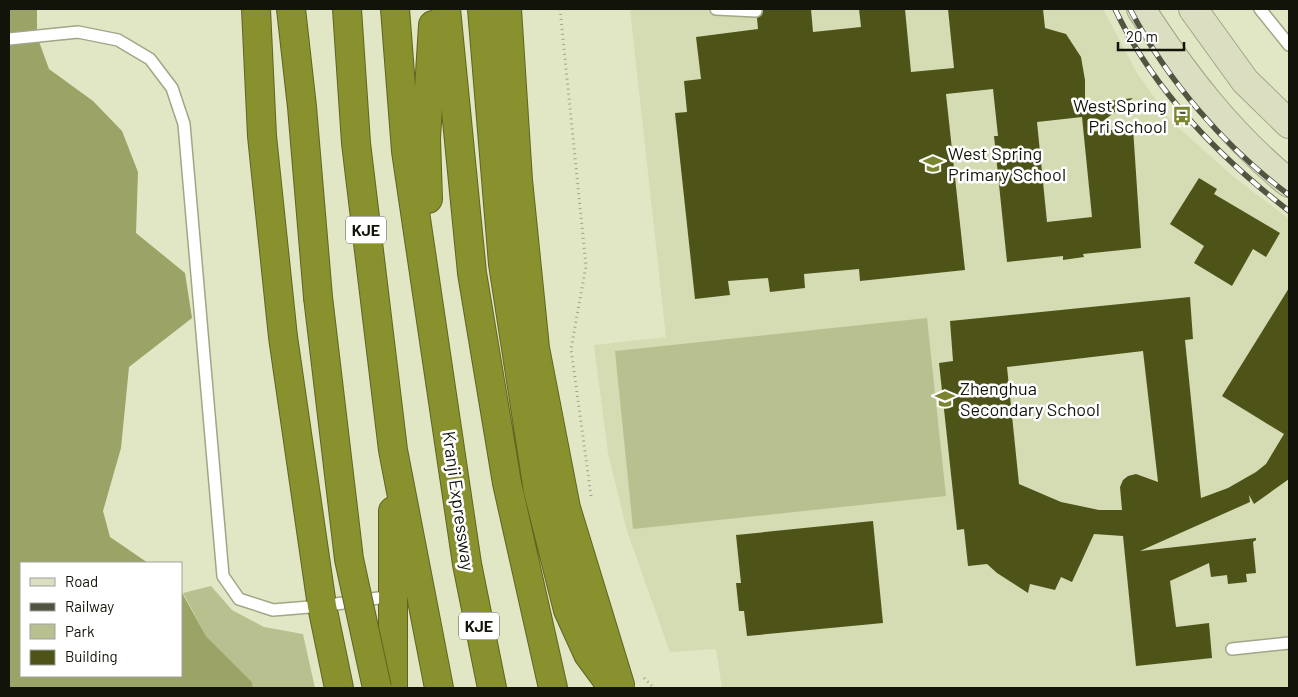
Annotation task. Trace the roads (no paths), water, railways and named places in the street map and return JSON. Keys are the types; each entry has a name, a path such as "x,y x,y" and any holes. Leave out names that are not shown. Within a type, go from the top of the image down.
{"highway":[{"path":"256,9 262,136 282,328 322,606 339,688"},
{"path":"292,9 318,297 349,559 376,688"},
{"path":"302,106 305,9"},
{"name":"KJE","path":"346,9 356,143 393,450 439,688"},
{"name":"KJE","path":"394,9 406,151 431,313"},
{"path":"431,313 426,138 434,9"},
{"path":"446,9 472,273 507,484 553,688"},
{"path":"482,9 503,264 538,491 568,610 588,654 613,688"},
{"path":"507,9 518,180 535,348 566,508 631,682"},
{"name":"Kranji Expressway","path":"431,313 467,564 492,688"},
{"path":"393,450 393,688"}],"main road":[{"path":"1142,9 1169,52 1202,97 1231,130 1289,183"},
{"path":"1193,9 1245,81 1289,124"}],"lane":[{"path":"716,9 756,11"},
{"path":"1260,9 1289,45"},
{"path":"9,39 78,32 118,40 150,59 172,88 184,124 223,576 239,599 273,610 322,606 393,596"},
{"path":"1232,649 1289,643"}],"railway":[{"path":"1115,9 1148,67 1190,120 1238,168 1289,211"},
{"path":"1130,9 1162,62 1199,111 1242,156 1289,195"}],"place":[{"name":"West Spring Pri School","path":"1182,116"},
{"name":"West Spring Primary School","path":"933,164"},
{"name":"Zhenghua Secondary School","path":"945,399"}]}
